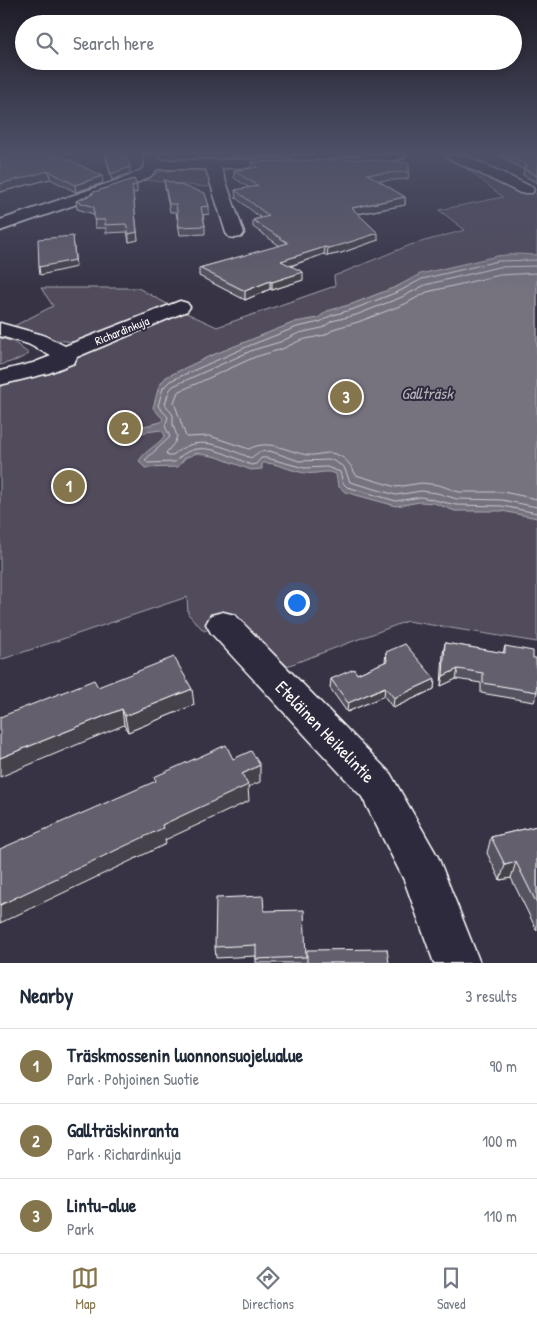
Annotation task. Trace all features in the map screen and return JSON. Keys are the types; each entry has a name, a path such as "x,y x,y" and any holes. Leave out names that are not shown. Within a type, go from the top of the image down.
{"street":[{"path":"0,226 75,200"},
{"path":"224,200 235,233"},
{"name":"Richardinkuja","path":"0,378 41,368 64,356 180,307"},
{"path":"0,329 31,338 64,356"},
{"name":"Eteläinen Heikelintie","path":"223,624 376,784 423,872 457,963"}],"shaded area":[{"path":"489,200 537,200 537,255 498,256 537,277 537,642 407,621 287,666 234,619 204,631 188,614 187,597 0,660 0,380 83,343 48,339 14,326 53,306 41,288 138,288 171,306 217,327 335,286 334,276 410,245 465,230 439,210"},
{"path":"0,338 14,342 29,354 0,365"}],"water":[{"name":"Gallträsk","path":"537,255 537,518 502,511 455,511 434,503 420,502 396,506 345,492 338,486 336,474 325,472 305,473 267,463 262,463 262,469 251,470 217,457 197,453 185,458 178,467 145,468 139,461 165,435 161,430 125,435 123,431 161,422 163,419 153,408 159,386 166,377 210,356 295,322 318,318 327,311 352,304 398,286 420,274 497,256"}],"building":[{"path":"134,200 137,232 129,234 126,224 105,225 105,220 94,220 94,207 76,201"},
{"path":"168,200 207,200 209,206 201,207 205,226 179,227 176,204 169,204"},
{"path":"248,200 391,200 352,208 378,233 281,261 303,272 270,281 245,291 199,268 288,243 253,220 269,216"},
{"path":"73,236 75,260 39,267 38,239"},
{"path":"445,643 505,653 505,646 533,651 533,658 536,658 537,692 483,683 483,673 458,669 443,676"},
{"path":"405,644 435,679 394,698 385,687 348,703 331,679 354,669 357,674 387,661 386,652"},
{"path":"174,657 192,689 125,716 122,709 0,758 0,717 94,680 98,687"},
{"path":"226,745 233,759 251,751 260,765 242,774 248,785 162,825 163,828 0,905 0,849 156,781 154,777"},
{"path":"537,826 537,904 516,862 505,865 491,837"},
{"path":"263,896 264,911 304,910 306,957 256,959 256,945 215,947 216,898"},
{"path":"387,949 389,963 307,963 307,950"}],"place":[{"name":"Lintu-alue","path":"346,397"},
{"name":"Gallträskinranta","path":"125,428"},
{"name":"Träskmossenin luonnonsuojelualue","path":"69,486"}]}
